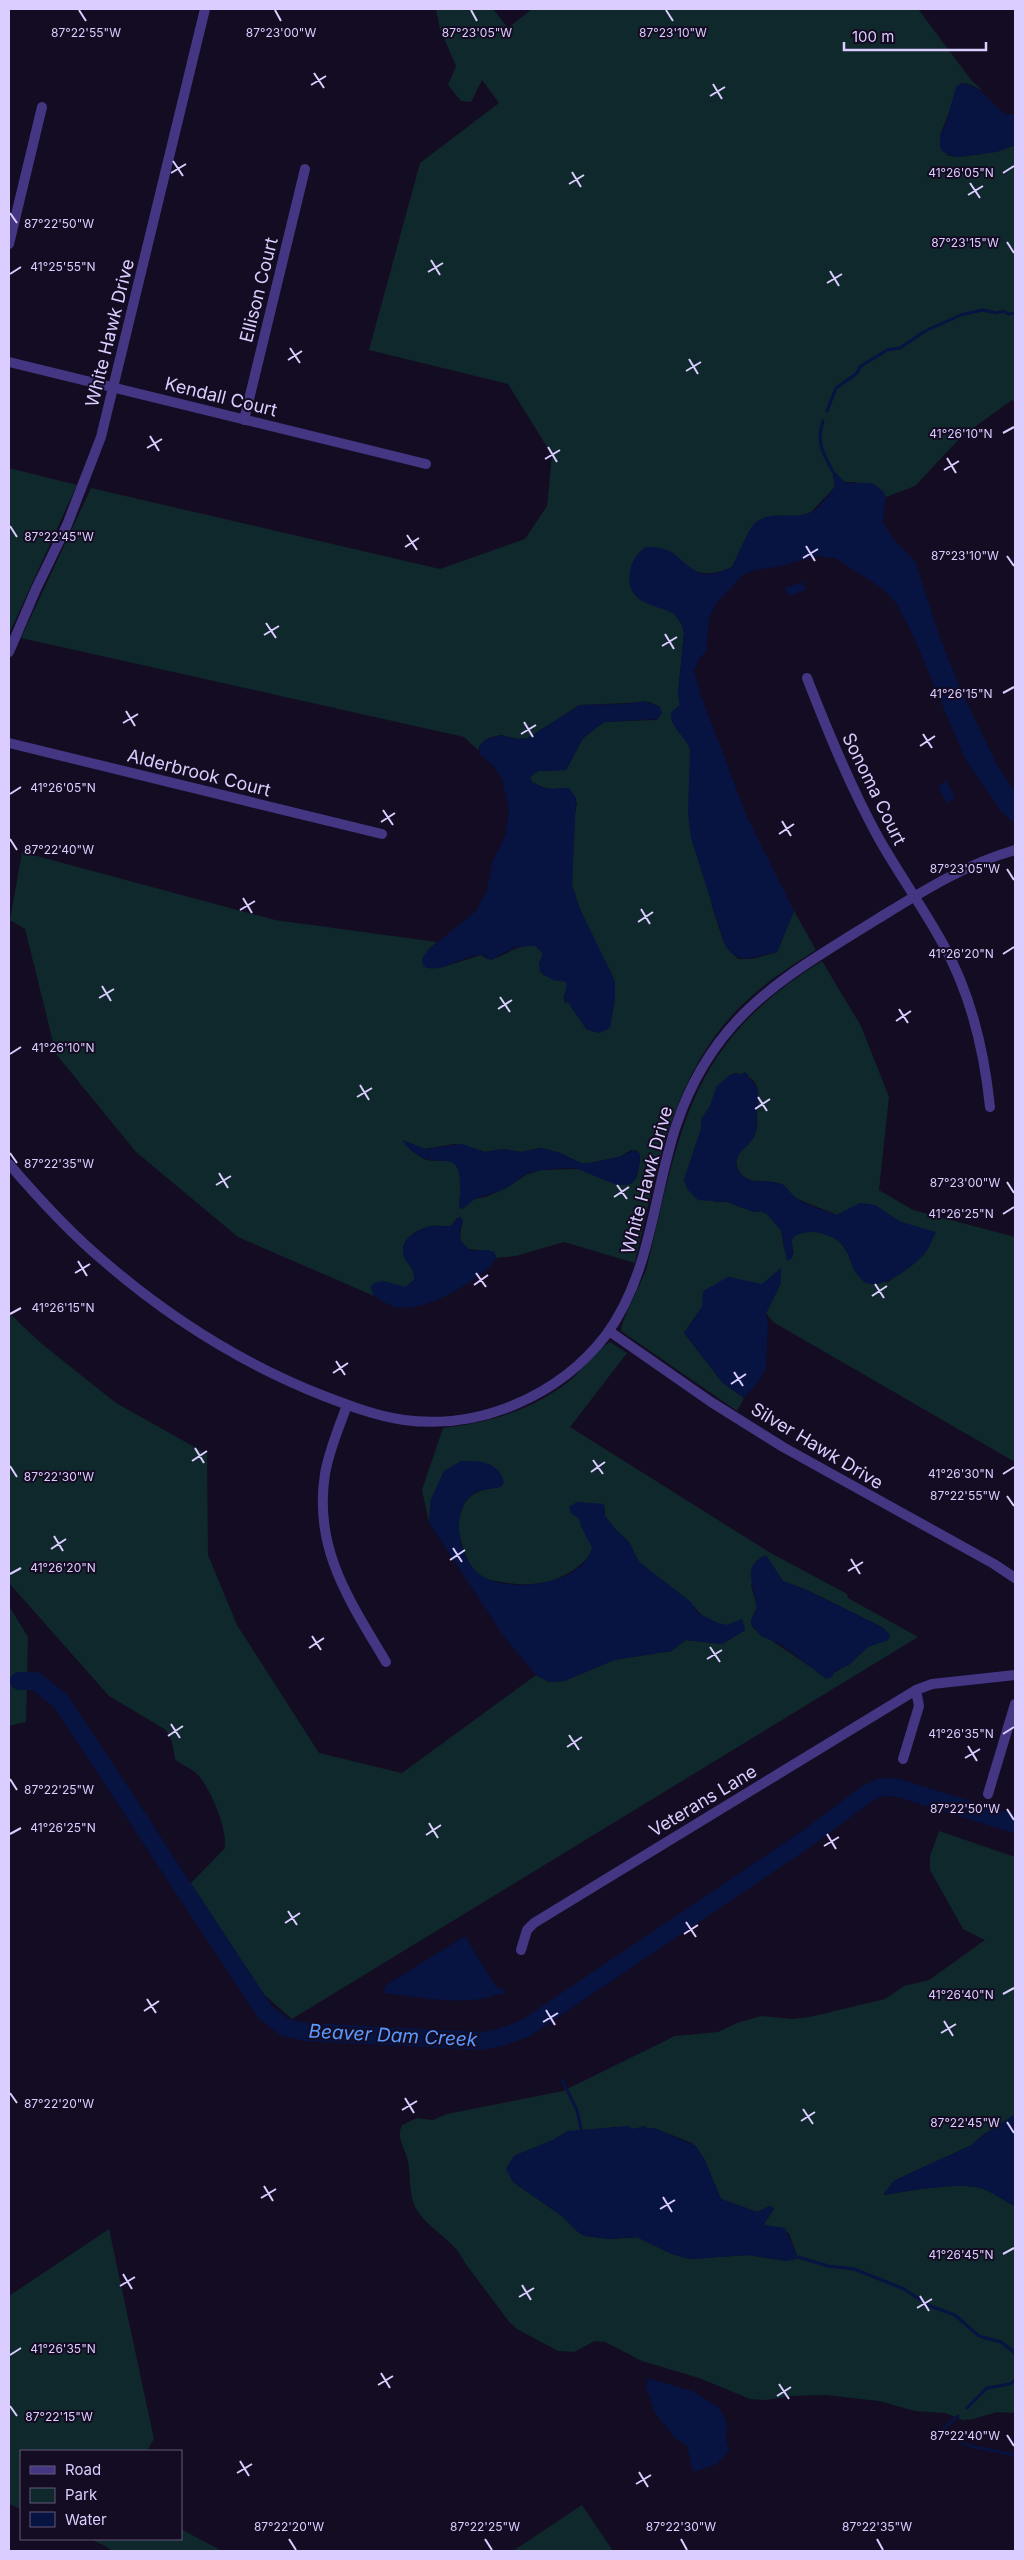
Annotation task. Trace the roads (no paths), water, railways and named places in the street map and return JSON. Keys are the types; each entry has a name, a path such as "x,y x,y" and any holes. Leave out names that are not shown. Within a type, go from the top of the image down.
{"street":[{"name":"White Hawk Drive","path":"9,652 80,495 101,437 205,9"},
{"path":"9,244 42,107"},
{"name":"Ellison Court","path":"244,420 305,169"},
{"name":"Kendall Court","path":"9,362 426,464"},
{"name":"Sonoma Court","path":"807,678 834,746 862,805 914,897 944,944 966,993 980,1044 990,1106"},
{"name":"Alderbrook Court","path":"9,744 382,834"},
{"name":"White Hawk Drive","path":"9,1164 71,1231 107,1264 155,1302 221,1345 262,1368 347,1405 387,1417 424,1421 470,1418 493,1413 522,1402 551,1385 580,1363 609,1331 628,1297 639,1270 674,1130 683,1104 696,1077 720,1039 748,1008 782,979 914,897 963,869 1015,850"},
{"name":"Silver Hawk Drive","path":"609,1331 711,1402 783,1447 994,1564 1015,1578"},
{"path":"347,1405 325,1473 323,1491 324,1527 333,1568 386,1662"},
{"name":"Veterans Lane","path":"521,1950 527,1930 534,1923 916,1690 932,1684 1015,1674"},
{"path":"903,1759 919,1706 916,1690"},
{"path":"988,1794 1015,1704"}],"water":[{"path":"961,83 980,91 1006,114 1015,115 1015,145 997,152 956,157 943,152 940,147 940,135 946,124 956,87"},
{"path":"832,470 846,483 872,483 883,491 886,497 883,522 893,539 915,561 939,635 960,688 996,763 1015,792 1015,824 1001,811 965,759 913,635 896,603 883,589 835,558 816,556 782,566 755,570 743,575 715,605 709,619 706,651 699,659 694,671 702,698 747,817 794,911 777,952 742,958 736,956 725,945 691,838 688,813 690,750 671,718 671,713 680,705 678,694 684,633 682,624 673,613 638,598 630,586 630,571 640,551 646,547 670,551 699,573 713,574 732,567 755,523 768,517 797,516 811,512 818,507 835,487"},
{"path":"803,582 806,590 788,596 785,588"},
{"path":"644,701 660,707 662,713 658,719 604,722 583,738 566,770 538,771 530,777 532,782 547,789 569,788 576,798 572,885 580,909 615,981 615,999 610,1028 599,1033 587,1030 568,1002 564,1000 567,982 553,980 540,972 539,964 543,954 536,946 516,947 491,960 482,955 467,958 444,967 430,968 423,966 422,959 428,950 476,911 487,890 492,863 505,836 509,810 502,779 495,768 480,754 479,746 485,740 501,735 517,739 528,738 580,705 627,704"},
{"path":"946,781 955,798 947,803 938,786"},
{"path":"744,1072 748,1074 748,1077 757,1088 758,1096 755,1134 736,1161 739,1172 752,1181 781,1184 798,1200 837,1215 860,1203 875,1205 901,1222 936,1232 925,1253 920,1258 905,1271 887,1281 870,1284 863,1281 857,1274 848,1254 839,1241 819,1233 809,1232 793,1237 793,1255 787,1261 781,1230 767,1214 761,1211 754,1212 727,1202 698,1200 688,1190 684,1180 701,1129 701,1120 710,1106 717,1086 731,1074 742,1074"},
{"path":"402,1140 425,1149 462,1144 485,1152 502,1149 522,1152 541,1148 560,1153 581,1163 619,1157 634,1150 640,1154 638,1174 632,1183 625,1185 610,1182 577,1169 535,1171 525,1175 506,1188 477,1198 461,1209 459,1205 460,1182 458,1169 453,1163 426,1158 414,1153"},
{"path":"460,1216 463,1221 459,1232 461,1241 471,1251 487,1250 494,1252 496,1258 491,1266 459,1289 433,1302 420,1306 395,1307 374,1296 371,1287 374,1283 383,1281 405,1287 414,1280 413,1270 403,1253 403,1247 409,1237 431,1226 451,1226"},
{"path":"781,1268 781,1283 766,1313 768,1323 766,1367 760,1380 744,1398 723,1383 684,1333 702,1307 703,1291 728,1277 762,1284"},
{"path":"461,1461 475,1461 493,1466 504,1482 501,1487 472,1494 463,1506 460,1516 460,1539 463,1551 474,1570 482,1576 494,1581 527,1585 544,1583 575,1571 586,1561 592,1548 579,1519 571,1513 569,1507 577,1502 604,1504 605,1516 629,1542 639,1562 691,1602 698,1613 718,1623 727,1625 742,1619 745,1630 722,1644 686,1640 671,1651 614,1660 564,1681 549,1682 536,1675 505,1638 429,1523 431,1499 444,1471"},
{"path":"766,1555 783,1581 809,1591 882,1627 890,1635 888,1640 868,1647 849,1665 835,1671 832,1677 826,1679 782,1645 761,1636 751,1624 756,1609 756,1602 751,1573 757,1560"},
{"path":"465,1936 496,1987 503,1989 505,1993 503,1995 498,1994 472,2000 442,2000 384,1993 386,1985"},
{"path":"1015,2114 1015,2206 984,2189 970,2186 932,2188 883,2195 894,2181 972,2145 981,2136"},
{"path":"628,2126 634,2129 646,2126 647,2129 654,2128 696,2146 705,2160 721,2199 757,2212 770,2206 774,2209 765,2225 785,2228 797,2255 796,2259 787,2261 748,2255 690,2259 672,2254 637,2237 611,2239 585,2236 578,2232 562,2216 513,2182 506,2169 514,2156 553,2140 568,2131"},
{"path":"648,2378 692,2391 720,2408 727,2424 726,2439 729,2451 717,2464 693,2472 687,2446 674,2437 655,2413 646,2386"}],"waterway":[{"path":"827,411 836,388 856,374 861,366 887,350 900,348 925,331 961,315 982,310 997,313 1003,311 1009,314 1015,313"},
{"path":"823,421 820,441 823,453 832,470"},
{"name":"Beaver Dam Creek","path":"19,1681 35,1681 60,1700 265,2012 284,2027 307,2032 482,2041 502,2037 526,2028 809,1837 865,1795 879,1788 895,1787 1015,1824"},
{"path":"562,2080 577,2110 581,2129"},
{"path":"798,2257 828,2266 854,2269 904,2289 930,2306 955,2315 979,2336 1001,2342 1015,2353"},
{"path":"967,2408 987,2388 1010,2384 1015,2380"},
{"path":"958,2416 943,2429 942,2433 970,2446 1015,2455"}]}
